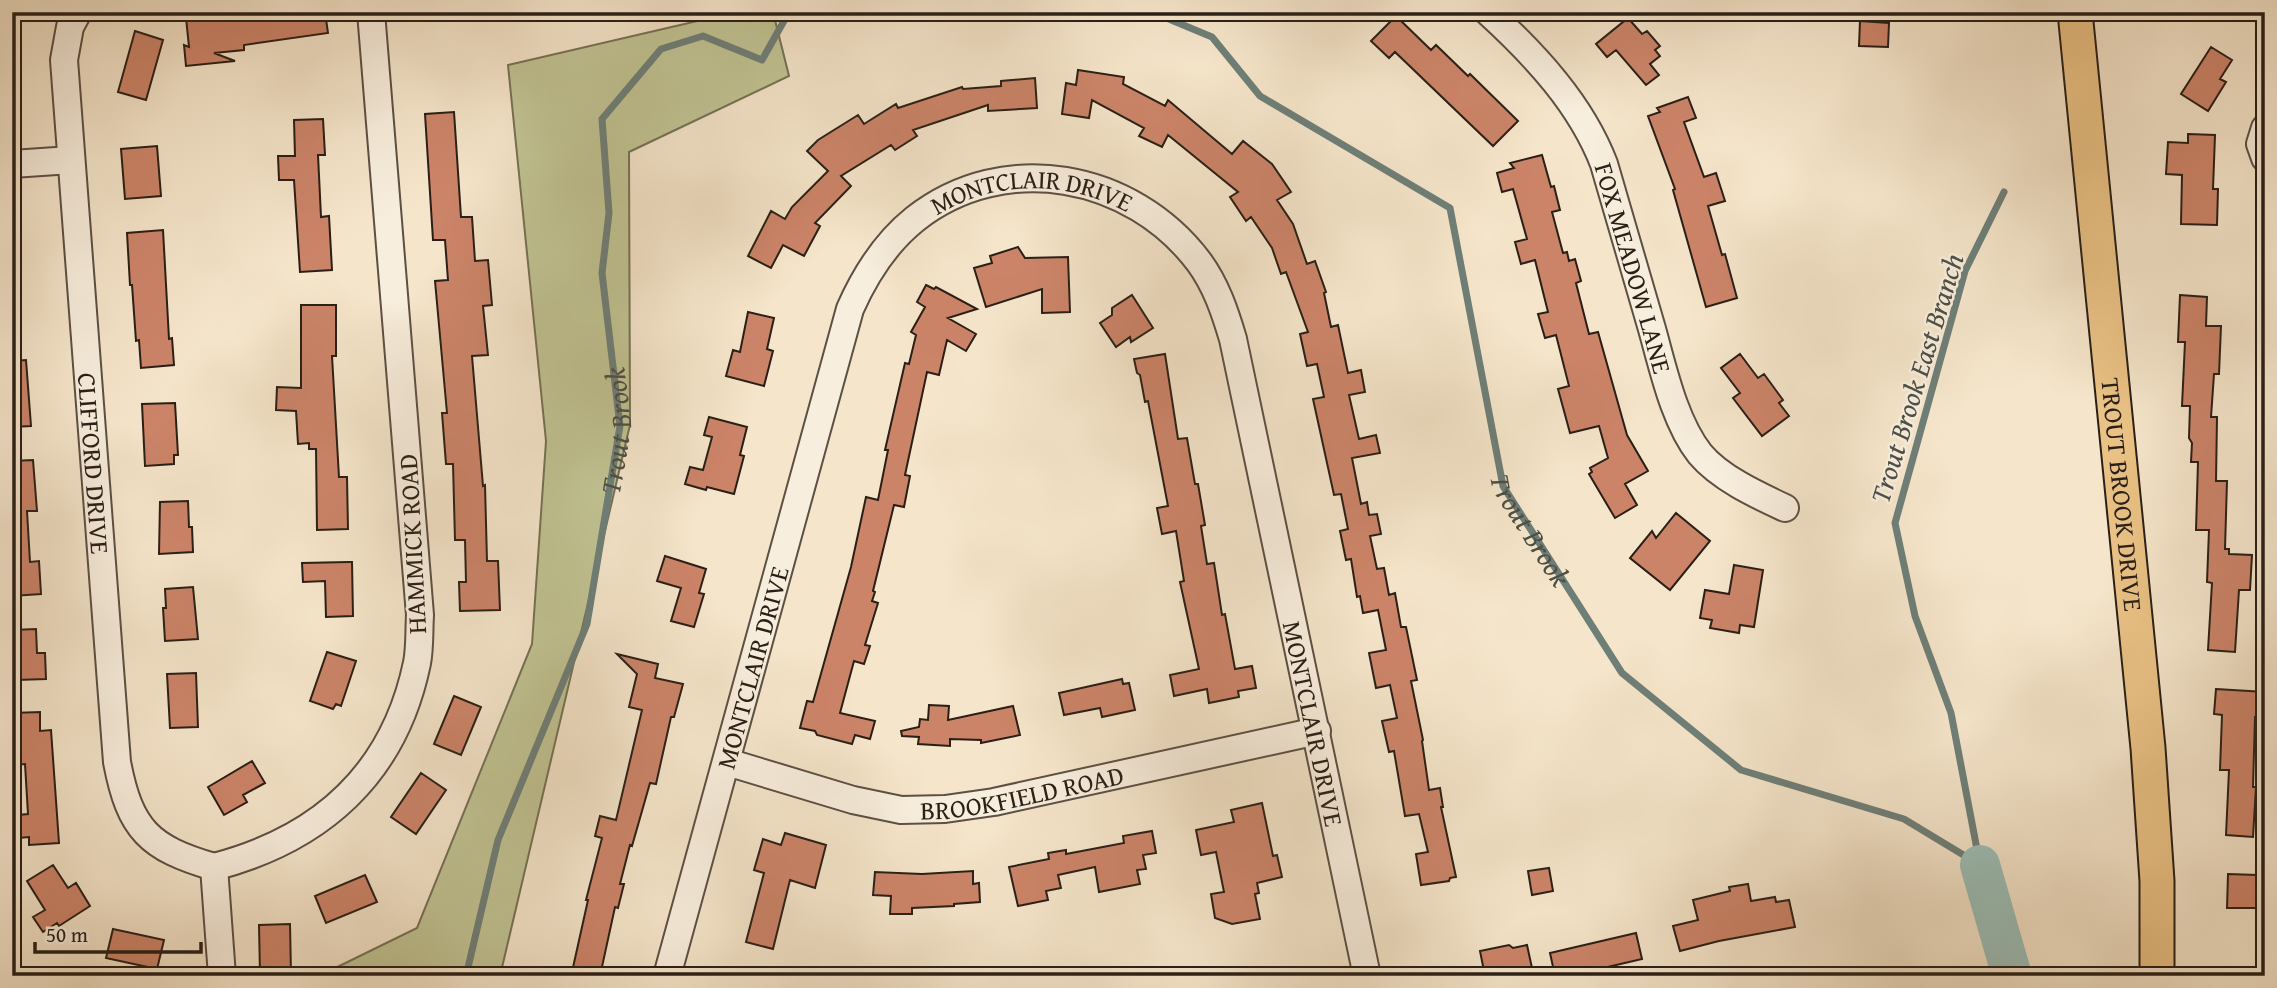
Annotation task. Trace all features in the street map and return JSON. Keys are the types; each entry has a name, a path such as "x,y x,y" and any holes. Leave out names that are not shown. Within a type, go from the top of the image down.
{"main road":[{"name":"TROUT BROOK DRIVE","path":"2075,12 2148,748 2157,881 2157,976"}],"street":[{"name":"CLIFFORD DRIVE","path":"78,12 70,27 64,60 117,762 123,792 131,813 160,846 181,858 214,867"},
{"name":"HAMMICK ROAD","path":"214,867 247,859 282,843 342,803 363,782 388,745 405,707 418,662 420,615 372,12"},
{"name":"FOX MEADOW LANE","path":"1488,12 1546,71 1581,116 1595,140 1668,384 1690,439 1701,456 1730,479 1785,508"},
{"path":"2265,128 2260,144 2265,158"},
{"path":"12,164 71,160"},
{"name":"MONTCLAIR DRIVE","path":"667,976 850,309 859,289 889,244 931,207 974,188 1017,180 1041,179 1072,181 1111,192 1125,199 1172,233 1198,261 1221,302 1233,340 1367,976"},
{"name":"BROOKFIELD ROAD","path":"727,762 853,800 901,810 945,809 994,802 1317,731"},
{"path":"214,867 222,976"}],"green space":[{"path":"736,12 773,12 789,76 629,152 630,425 500,976 319,976 417,928 532,644 546,441 508,65"}],"building":[{"path":"240,12 325,12 328,33 244,45 244,50 214,53 235,61 186,66 184,45 189,47 186,18"},
{"path":"1396,16 1431,50 1436,45 1468,76 1470,74 1518,121 1493,146 1395,52 1389,58 1371,41"},
{"path":"1628,18 1642,34 1647,31 1660,46 1655,50 1660,56 1650,64 1659,75 1646,85 1616,50 1607,57 1596,44"},
{"path":"1860,21 1889,23 1888,47 1859,46"},
{"path":"135,31 163,40 146,100 118,92"},
{"path":"2211,47 2232,60 2220,79 2226,82 2208,111 2181,94"},
{"path":"1078,70 1124,77 1123,84 1165,106 1168,100 1232,154 1243,141 1272,164 1291,192 1277,200 1293,224 1307,264 1315,261 1326,292 1324,293 1331,327 1338,325 1348,373 1361,370 1365,392 1349,395 1359,439 1376,435 1380,453 1352,458 1361,504 1367,502 1369,515 1377,514 1381,534 1370,536 1377,569 1384,568 1389,595 1395,593 1401,627 1406,627 1417,680 1411,681 1423,740 1429,790 1440,788 1441,807 1456,877 1450,878 1449,881 1421,885 1416,854 1428,852 1419,814 1405,816 1394,751 1389,752 1382,721 1397,718 1390,685 1376,688 1369,653 1386,650 1378,610 1363,613 1360,596 1357,597 1351,559 1346,560 1340,531 1348,529 1341,494 1334,495 1313,399 1324,397 1317,364 1307,366 1300,334 1308,332 1286,272 1281,274 1272,248 1251,217 1246,221 1230,197 1238,192 1168,135 1162,147 1139,136 1144,128 1092,100 1089,118 1062,114 1066,83 1076,85"},
{"path":"1035,78 1037,108 988,111 988,105 913,130 917,136 895,150 891,145 841,176 851,186 815,223 820,226 804,256 783,245 771,268 748,256 771,211 785,219 792,207 828,171 807,151 818,140 858,115 864,124 896,104 898,108 962,87 1001,86 1001,81"},
{"path":"1688,97 1696,118 1684,122 1704,177 1716,173 1725,201 1708,206 1737,298 1706,307 1673,190 1675,189 1648,116 1660,112 1657,108"},
{"path":"454,112 461,217 472,217 475,261 488,260 492,305 483,306 488,355 472,356 483,486 485,485 487,561 498,561 500,610 460,611 459,582 466,582 465,540 455,540 453,464 446,464 442,413 447,413 435,281 448,280 445,240 433,240 425,114"},
{"path":"323,119 325,155 318,155 321,217 329,216 332,270 300,272 294,180 279,180 278,156 295,156 294,120"},
{"path":"2188,134 2215,135 2213,189 2218,189 2217,225 2181,224 2182,175 2166,174 2168,142 2188,143"},
{"path":"157,146 161,196 125,199 121,149"},
{"path":"1542,155 1560,210 1552,212 1563,253 1567,252 1569,261 1575,259 1581,281 1576,283 1589,334 1598,332 1627,435 1648,471 1625,484 1637,505 1615,518 1589,474 1592,472 1590,468 1608,458 1599,426 1570,433 1558,389 1569,386 1556,335 1545,338 1538,314 1548,312 1535,260 1521,264 1515,242 1527,239 1513,189 1502,192 1497,173 1514,168 1510,163"},
{"path":"163,230 169,339 172,338 174,365 141,368 130,285 127,233"},
{"path":"1018,247 1025,258 1068,257 1070,312 1042,313 1042,289 986,307 974,268 992,263 990,256"},
{"path":"926,285 934,289 936,287 977,309 948,318 976,334 966,351 947,340 939,375 927,372 905,475 910,476 904,507 894,505 873,591 872,601 878,603 865,645 870,646 864,664 854,661 840,713 875,721 870,739 855,735 852,744 800,728 807,701 813,702 851,567 866,497 878,500 888,450 885,450 905,363 909,364 916,335 911,332 925,307 917,302"},
{"path":"1132,295 1153,328 1131,342 1130,337 1116,347 1100,323 1112,315 1112,308"},
{"path":"2180,295 2207,297 2206,326 2221,326 2219,374 2214,374 2211,417 2217,417 2216,481 2227,481 2225,549 2229,549 2229,554 2252,555 2250,590 2239,590 2235,652 2208,650 2212,583 2207,582 2209,530 2196,530 2198,462 2191,462 2190,406 2182,406 2185,342 2178,342"},
{"path":"301,305 336,305 336,356 332,356 339,477 347,477 348,529 317,530 316,449 309,449 309,443 298,444 296,411 276,410 277,387 301,388"},
{"path":"748,312 774,318 767,349 773,351 764,386 726,376 733,350 740,352"},
{"path":"1165,354 1178,439 1187,438 1205,525 1201,526 1207,564 1214,563 1222,615 1225,614 1235,669 1252,666 1256,688 1238,691 1239,697 1209,703 1207,689 1174,696 1170,675 1199,669 1180,582 1184,581 1176,531 1162,534 1157,508 1168,506 1148,401 1145,402 1134,359"},
{"path":"1740,354 1758,378 1764,374 1783,400 1779,403 1789,416 1762,436 1733,398 1740,393 1721,368"},
{"path":"26,360 31,426 12,427 12,361"},
{"path":"175,403 178,455 174,455 174,464 145,466 142,404"},
{"path":"709,417 747,427 740,455 744,456 734,494 685,484 690,467 703,470 712,437 704,435"},
{"path":"33,460 37,511 27,511 30,562 39,561 41,594 12,596 12,461"},
{"path":"188,501 193,552 159,554 160,502"},
{"path":"1676,513 1710,541 1670,590 1630,558 1652,531 1656,538"},
{"path":"665,556 706,569 699,593 704,594 694,627 671,621 681,588 657,581"},
{"path":"352,562 353,616 326,617 325,581 303,582 302,563"},
{"path":"1734,565 1763,570 1754,627 1740,625 1739,633 1710,628 1712,620 1700,618 1705,590 1729,594"},
{"path":"193,587 198,639 165,641 165,589"},
{"path":"36,629 37,653 45,653 46,679 16,680 12,630"},
{"path":"327,652 356,661 341,706 336,704 333,709 310,701"},
{"path":"617,654 658,664 655,678 683,684 674,717 671,717 656,784 650,783 632,846 630,845 620,884 624,884 618,908 615,907 600,976 591,976 572,972 602,838 595,836 600,816 616,820 642,710 629,707 637,674"},
{"path":"196,673 198,727 170,728 167,674"},
{"path":"1122,679 1123,684 1129,683 1135,710 1102,717 1100,708 1064,715 1059,693"},
{"path":"2216,689 2265,692 2265,718 2255,717 2253,787 2256,787 2253,837 2226,835 2229,770 2220,770 2222,715 2214,714"},
{"path":"454,696 481,707 461,755 434,744"},
{"path":"929,705 949,706 948,720 1013,706 1020,735 981,743 981,740 950,739 950,746 918,744 919,737 902,736 901,731 919,727 920,719 928,720"},
{"path":"40,712 40,731 51,730 59,843 29,845 29,837 19,838 18,815 28,814 25,764 16,765 12,713"},
{"path":"252,761 265,783 243,795 247,802 224,815 208,787"},
{"path":"421,773 446,790 416,834 391,817"},
{"path":"1262,803 1273,856 1277,855 1282,877 1257,883 1259,893 1255,894 1260,919 1232,924 1215,918 1211,894 1224,892 1216,852 1201,855 1196,830 1234,822 1231,810"},
{"path":"1152,831 1156,853 1143,855 1146,869 1137,870 1140,884 1099,892 1095,867 1058,875 1061,888 1046,891 1048,900 1018,906 1009,867 1049,859 1048,853 1066,850 1066,854 1124,843 1123,836"},
{"path":"785,833 826,845 815,888 790,880 773,949 746,942 764,873 754,870 763,839 781,845"},
{"path":"53,865 68,888 76,883 90,906 59,926 57,923 43,932 33,917 45,910 27,881"},
{"path":"1549,868 1553,891 1532,895 1528,871"},
{"path":"973,871 973,884 979,883 980,902 912,908 912,914 890,914 891,896 873,895 875,872 922,874"},
{"path":"2228,874 2257,875 2256,908 2227,908"},
{"path":"365,875 377,902 326,923 315,896"},
{"path":"1748,884 1751,901 1775,897 1776,902 1789,900 1795,927 1680,951 1673,926 1698,920 1693,900 1730,891 1729,887"},
{"path":"290,924 291,974 260,974 259,925"},
{"path":"113,929 164,940 157,969 106,958"},
{"path":"1636,933 1642,959 1569,976 1555,976 1550,953"},
{"path":"1509,945 1513,948 1527,945 1532,968 1516,971 1517,976 1485,976 1480,951"}],"waterway":[{"name":"Trout Brook","path":"466,976 498,840 587,624 620,426 602,273 609,213 602,119 661,49 703,36 762,60 789,12"},
{"name":"Trout Brook","path":"1152,12 1212,37 1260,96 1450,208 1503,486 1622,673 1741,770 1904,819 1980,865"},
{"name":"Trout Brook East Branch","path":"1980,865 1951,713 1915,616 1895,523 1965,271 2004,192"},
{"name":"Trout Brook","path":"1980,865 2012,976"}]}
